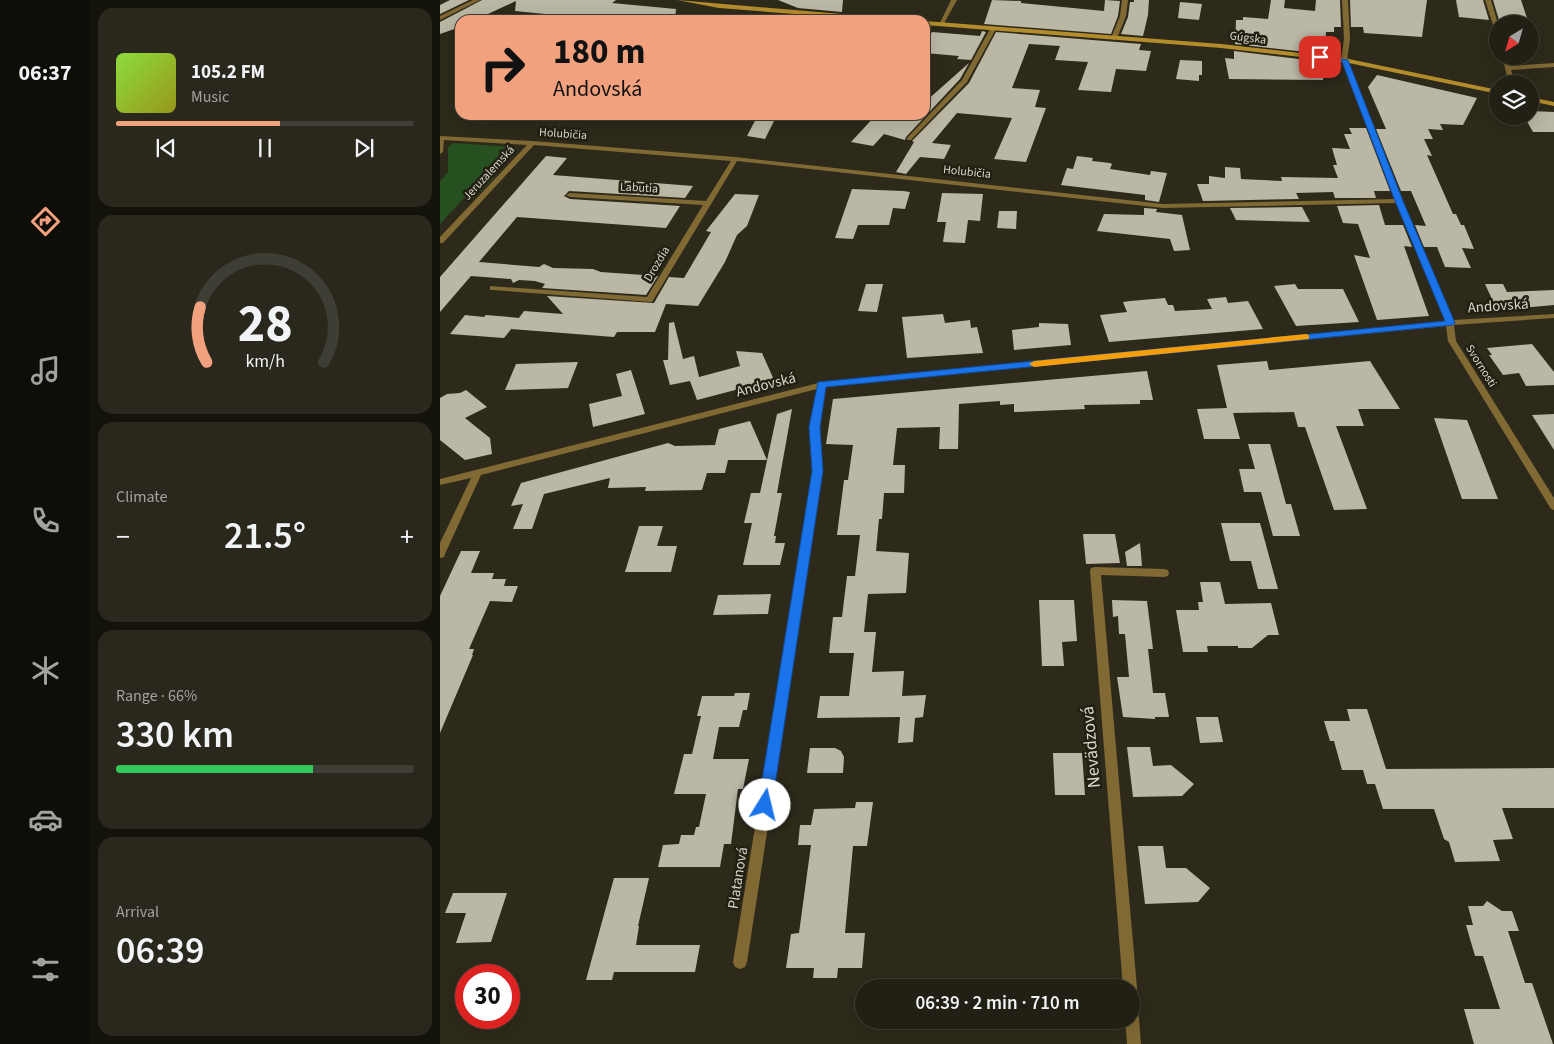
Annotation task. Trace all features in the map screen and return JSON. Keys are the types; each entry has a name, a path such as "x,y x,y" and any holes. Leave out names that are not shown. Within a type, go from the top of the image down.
{"main road":[{"path":"680,0 719,6 828,15"},
{"name":"Gúgska","path":"930,23 1221,46 1344,60 1489,90"},
{"path":"1539,101 1554,104"}],"street":[{"path":"440,18 476,0"},
{"path":"941,24 954,0"},
{"path":"1114,38 1123,16 1125,0"},
{"name":"Svornosti","path":"1345,0 1347,39 1344,60 1399,201 1450,323 1452,341 1554,506"},
{"path":"1488,0 1493,15"},
{"path":"930,117 964,81 993,29"},
{"path":"1508,65 1510,75"},
{"path":"1509,68 1554,65"},
{"path":"909,139 927,120"},
{"name":"Jeruzalemská","path":"440,152 440,139 532,143"},
{"name":"Holubičia","path":"532,143 735,159 1163,206 1399,201"},
{"name":"Jeruzalemská","path":"440,241 532,143"},
{"name":"Drozdia","path":"493,288 649,300 735,159"},
{"name":"Labutia","path":"570,195 707,203"},
{"name":"Andovská","path":"440,482 822,385 1450,323 1554,316"},
{"name":"Platanová","path":"740,962 818,471 814,427 822,385"},
{"path":"440,554 478,472"},
{"name":"Nevädzová","path":"1129,979 1095,571 1164,573"},
{"path":"1133,1029 1134,1044"}],"green space":[{"path":"453,143 512,147 518,150 510,160 501,159 486,175 495,177 474,198 464,198 440,224 440,181 448,172 448,147"}],"building":[{"path":"450,0 469,0 440,14 440,5"},
{"path":"482,0 616,0 612,3 676,9 675,15 555,15 515,11 516,1 486,15 455,15 455,29 440,34 440,22"},
{"path":"778,0 843,0 842,12 798,8"},
{"path":"992,0 1021,1 1021,3 1104,11 1105,0 1120,1 1118,16 1111,34 984,24"},
{"path":"1134,0 1149,0 1143,36 1121,34 1128,17 1130,2 1134,2"},
{"path":"1271,0 1285,0 1284,8 1315,11 1316,0 1340,0 1341,27 1334,27 1334,32 1326,32 1324,54 1235,44 1236,20 1243,20 1243,17 1268,19"},
{"path":"1350,0 1427,0 1422,37 1364,33 1363,27 1351,27"},
{"path":"1456,0 1483,0 1489,20 1459,17"},
{"path":"1493,0 1521,0 1526,15 1498,15"},
{"path":"1180,2 1202,4 1199,20 1178,18"},
{"path":"982,31 986,32 971,60 957,59 959,56 930,53 930,35 932,32 980,36"},
{"path":"996,32 1141,44 1139,50 1151,51 1146,71 1116,69 1111,92 1078,90 1088,62 1055,60 1060,46 1029,44 1012,88 1040,90 1035,107 1046,108 1026,162 994,159 1012,118 957,113 932,143 951,145 944,159 920,157 906,174 896,172 914,142 912,141 969,83"},
{"path":"1234,51 1324,62 1323,80 1229,79 1225,58 1234,59"},
{"path":"1180,60 1202,61 1202,75 1199,75 1199,81 1176,79"},
{"path":"969,63 960,79 930,111 930,98"},
{"path":"1377,75 1477,98 1463,125 1440,124 1443,130 1428,129 1433,139 1424,139 1432,156 1427,155 1453,214 1456,214 1461,225 1464,225 1474,249 1462,248 1471,268 1445,267 1437,247 1424,247 1415,225 1426,226 1411,191 1401,191 1376,129 1386,129 1368,87"},
{"path":"1539,111 1554,112 1554,132 1533,132 1529,125 1539,125"},
{"path":"755,120 774,120 765,139 747,136"},
{"path":"871,120 922,120 905,140 884,134 873,146 851,142"},
{"path":"1349,128 1366,128 1390,191 1374,191 1376,198 1335,198 1333,192 1296,193 1299,199 1203,201 1197,184 1209,184 1209,176 1225,178 1225,167 1240,168 1241,179 1282,181 1281,177 1338,178 1333,165 1337,165 1332,148 1350,149 1344,134 1352,134"},
{"path":"546,156 567,158 553,175 693,186 685,198 569,191 564,196 570,199 680,206 666,228 517,217 479,262 539,267 544,264 553,268 593,269 601,272 658,276 646,295 542,288 545,284 535,281 519,280 513,283 511,279 471,276 440,312 440,277"},
{"path":"1077,156 1093,158 1092,161 1110,163 1112,164 1110,169 1150,175 1151,171 1167,173 1159,202 1145,200 1145,195 1061,185 1067,168 1073,169"},
{"path":"852,189 910,192 905,209 893,208 889,225 858,225 853,239 835,238"},
{"path":"942,193 983,194 980,221 968,220 965,243 943,242 946,222 937,222"},
{"path":"735,194 759,195 747,226 737,235 725,262 698,306 666,304 655,332 617,332 614,337 511,329 524,311 563,314 547,296 654,303 669,277 684,278 711,232 706,231"},
{"path":"1379,205 1385,225 1403,225 1412,247 1404,246 1429,316 1377,320 1354,255 1370,258 1358,224 1343,223 1337,206"},
{"path":"1302,207 1310,222 1236,220 1230,208"},
{"path":"1144,208 1157,209 1156,212 1182,215 1190,250 1174,251 1170,239 1097,231 1104,214 1144,215"},
{"path":"999,211 1017,211 1016,229 997,228"},
{"path":"866,284 883,284 877,312 858,311"},
{"path":"1295,284 1298,289 1343,289 1359,322 1296,326 1274,286"},
{"path":"1485,284 1503,284 1507,292 1554,290 1554,305 1497,310"},
{"path":"1226,297 1228,303 1248,301 1263,329 1109,342 1100,315 1127,312 1123,302 1165,298 1168,305 1173,305 1175,311 1212,309 1207,299"},
{"path":"943,314 945,323 970,320 971,328 977,327 983,353 907,358 902,317"},
{"path":"465,315 520,318 504,338 450,334"},
{"path":"674,322 683,359 694,356 699,377 740,366 736,351 762,353 774,380 697,400 690,381 670,385 663,360 668,360 669,323"},
{"path":"1039,323 1068,324 1071,345 1014,350 1012,330 1039,327"},
{"path":"1532,344 1554,372 1554,385 1526,386 1519,373 1503,375 1489,355 1492,355 1487,348"},
{"path":"1267,361 1269,370 1370,361 1400,409 1358,409 1364,426 1336,426 1367,509 1334,510 1305,427 1298,427 1294,412 1233,413 1240,439 1204,439 1197,409 1227,408 1217,365"},
{"path":"578,362 568,388 505,390 516,364"},
{"path":"631,370 645,414 593,427 589,404 622,396 616,374"},
{"path":"1147,371 1153,400 1140,400 1140,404 1084,405 1085,409 1014,412 1014,404 1000,405 1000,401 959,404 958,449 939,449 940,427 897,428 893,465 905,465 904,493 884,493 882,519 879,519 876,551 909,553 906,593 868,594 864,632 876,632 872,672 904,671 902,696 926,695 923,717 915,718 913,742 898,743 900,717 817,718 820,696 849,696 854,653 829,653 833,617 842,617 847,576 855,576 860,535 837,535 844,480 848,480 853,445 826,444 833,399"},
{"path":"466,390 487,407 465,418 490,438 492,454 465,460 440,440 440,398 447,394 460,393"},
{"path":"792,409 777,493 782,493 774,536 776,536 775,543 785,543 780,565 743,565 752,523 744,523 751,493 760,493 777,414"},
{"path":"1554,414 1554,450 1532,415"},
{"path":"1434,418 1467,420 1498,499 1462,499"},
{"path":"750,421 767,460 728,460 725,473 707,473 702,490 645,491 646,487 608,488 610,478 544,494 532,529 513,529 523,504 511,506 521,483 668,443 675,446 715,445 719,429"},
{"path":"1248,444 1270,444 1286,504 1291,504 1300,536 1273,536 1261,492 1244,492 1239,469 1255,469"},
{"path":"1221,523 1260,523 1278,589 1258,589 1251,561 1230,561"},
{"path":"639,526 663,526 657,546 677,546 671,572 625,572"},
{"path":"1083,534 1115,534 1120,563 1086,564"},
{"path":"1140,543 1142,566 1127,566 1125,552"},
{"path":"461,551 480,551 471,573 494,573 492,579 506,579 504,586 518,586 512,602 490,601 469,649 474,649 473,655 440,733 440,596"},
{"path":"1200,582 1220,582 1225,604 1271,603 1279,635 1268,635 1252,648 1207,646 1208,652 1183,652 1176,610 1199,610 1198,602 1203,602"},
{"path":"771,594 768,614 713,615 718,595"},
{"path":"1039,600 1074,600 1077,641 1062,642 1064,666 1042,666"},
{"path":"1112,600 1147,601 1153,649 1148,649 1153,693 1165,693 1169,717 1155,717 1155,719 1123,717 1117,677 1129,677 1125,634 1119,634 1118,616 1113,617"},
{"path":"735,693 750,693 747,710 743,710 739,727 719,727 713,759 749,759 743,789 738,789 731,844 724,844 720,867 658,867 663,845 679,844 681,835 694,835 696,827 699,827 706,794 674,794 684,754 692,754 701,716 697,716 702,696 734,696"},
{"path":"1347,709 1367,709 1386,769 1554,768 1554,808 1502,808 1513,839 1493,840 1500,861 1455,862 1449,842 1444,839 1434,809 1383,809 1375,784 1367,784 1363,770 1342,770 1334,741 1330,741 1324,721 1350,721"},
{"path":"1196,717 1218,717 1223,742 1200,743"},
{"path":"1127,747 1150,747 1153,766 1171,765 1194,784 1182,796 1133,797"},
{"path":"810,748 835,748 841,751 844,757 843,773 807,773"},
{"path":"1053,753 1082,753 1085,795 1055,795"},
{"path":"856,802 873,802 867,846 853,846 845,933 865,933 862,968 838,968 837,978 813,978 814,968 786,968 791,934 799,933 811,845 798,845 800,825 811,825 814,809 855,808"},
{"path":"1138,846 1163,846 1166,868 1186,868 1210,888 1198,902 1145,904"},
{"path":"614,878 649,878 638,926 636,945 700,945 695,972 614,972 612,980 586,980"},
{"path":"453,893 507,893 491,942 456,943 466,913 445,913"},
{"path":"1487,901 1502,911 1512,911 1519,931 1508,931 1525,983 1532,983 1553,1044 1474,1044 1464,1009 1500,1009 1483,956 1475,956 1466,925 1473,925 1468,906 1483,906"}],"slow traffic":[{"path":"1034,364 1306,337"}],"route":[{"path":"765,805 818,471 814,427 822,385 1450,323 1399,201 1344,60 1320,57"}]}
